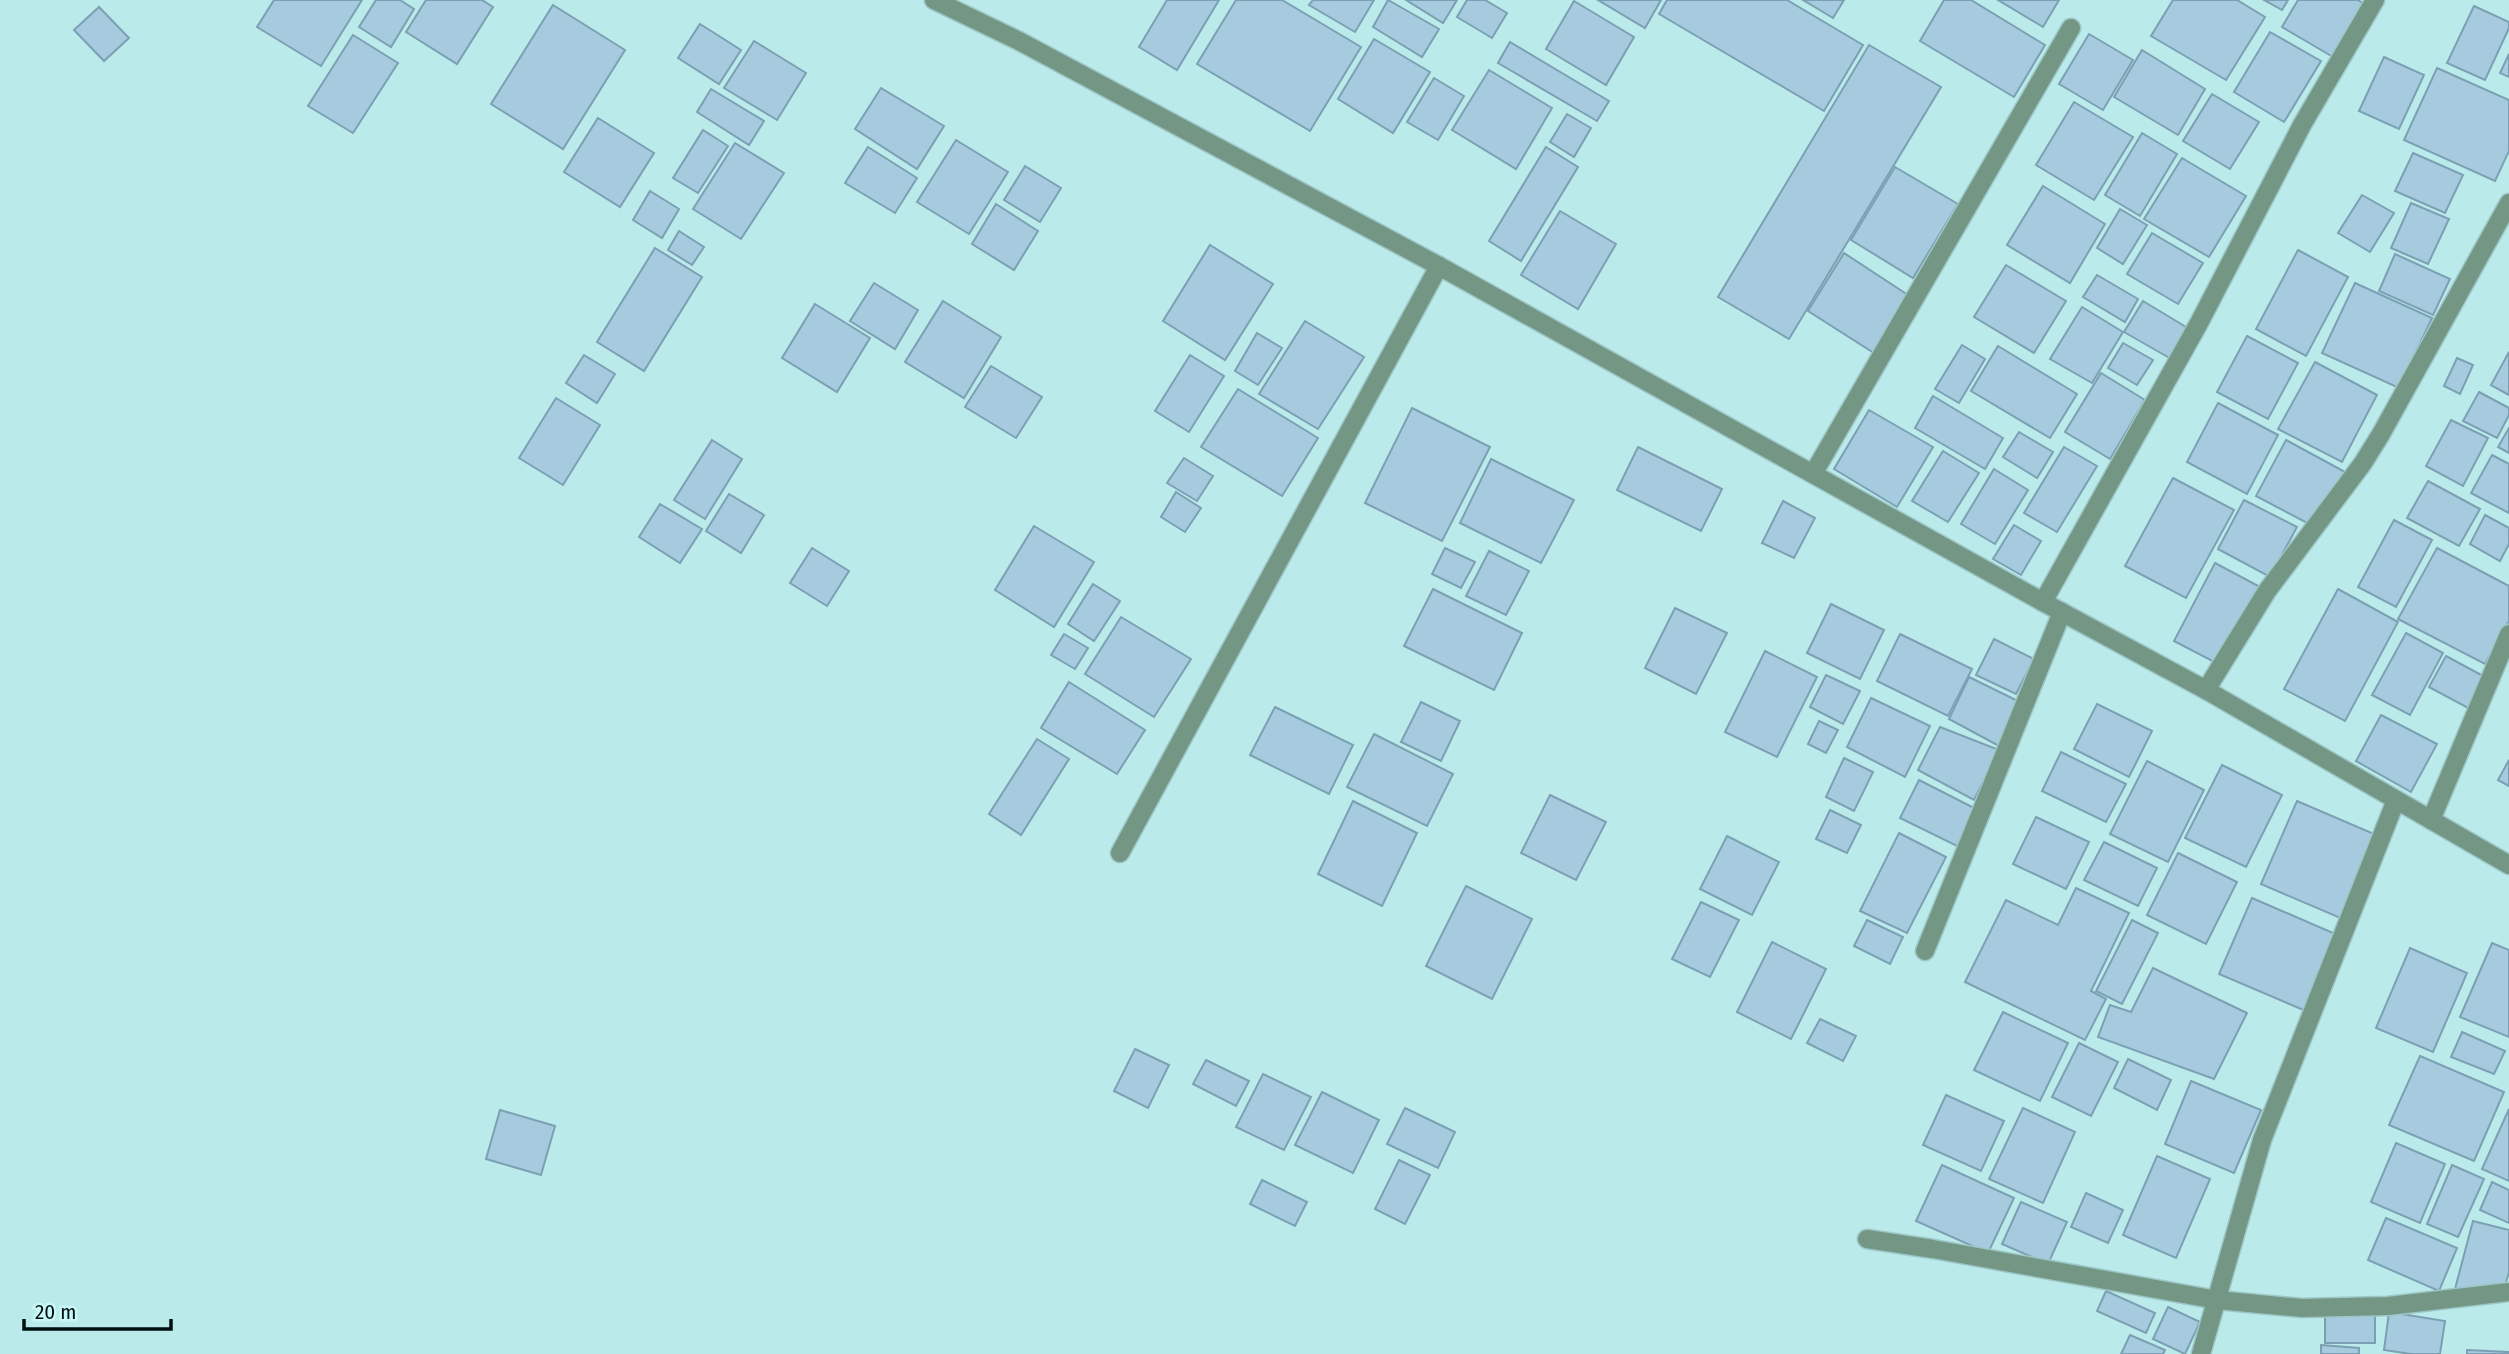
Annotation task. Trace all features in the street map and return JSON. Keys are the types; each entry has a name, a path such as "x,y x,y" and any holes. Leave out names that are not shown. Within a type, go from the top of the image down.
{"street":[{"path":"934,0 1031,47 1439,266 2206,690 2509,865"},
{"path":"2043,601 2199,323 2302,125 2375,0"},
{"path":"1813,474 2071,28"},
{"path":"2206,690 2267,591 2363,463 2509,203"},
{"path":"1120,853 1439,266"},
{"path":"1925,951 2062,612"},
{"path":"2431,820 2509,634"},
{"path":"2201,1354 2262,1140 2396,800"},
{"path":"1867,1239 2217,1300 2302,1308 2388,1306 2509,1292"}],"building":[{"path":"274,0 362,0 321,66 257,27"},
{"path":"376,0 400,0 414,9 391,47 359,27"},
{"path":"426,0 482,0 493,7 457,64 406,32"},
{"path":"1167,0 1219,0 1177,70 1139,47"},
{"path":"1236,0 1282,0 1361,47 1310,131 1197,64"},
{"path":"1313,0 1374,0 1355,32 1309,5"},
{"path":"1388,0 1439,29 1422,57 1373,27"},
{"path":"1406,0 1457,0 1443,23"},
{"path":"1467,0 1485,0 1507,13 1492,38 1457,17"},
{"path":"1598,0 1661,0 1645,28"},
{"path":"1667,0 1787,0 1863,45 1824,111 1659,14"},
{"path":"1803,0 1844,0 1833,18"},
{"path":"1944,0 1971,0 2045,45 2014,97 1920,41"},
{"path":"1998,0 2059,0 2043,27"},
{"path":"2173,0 2237,0 2265,17 2226,80 2151,36"},
{"path":"2264,0 2288,0 2282,10"},
{"path":"2298,0 2358,0 2364,4 2333,57 2282,27"},
{"path":"1574,1 1634,37 1606,85 1546,49"},
{"path":"553,5 625,50 563,149 491,104"},
{"path":"2474,6 2509,22 2509,28 2485,80 2447,63"},
{"path":"99,7 129,38 104,61 74,30"},
{"path":"700,24 741,50 719,84 678,58"},
{"path":"2270,32 2321,61 2284,122 2234,92"},
{"path":"2089,34 2133,60 2103,110 2059,84"},
{"path":"353,35 398,63 353,133 308,106"},
{"path":"1374,39 1430,72 1393,133 1338,99"},
{"path":"754,41 806,73 777,120 724,88"},
{"path":"1510,42 1609,101 1597,121 1498,63"},
{"path":"1869,45 1941,87 1789,339 1718,297"},
{"path":"2142,50 2205,89 2178,135 2114,97"},
{"path":"2509,54 2509,77 2500,73"},
{"path":"2384,57 2424,75 2399,129 2359,111"},
{"path":"2437,68 2509,100 2509,151 2495,181 2404,140"},
{"path":"1489,70 1552,108 1516,169 1452,130"},
{"path":"1434,78 1464,96 1438,140 1407,122"},
{"path":"881,88 944,126 917,169 855,129"},
{"path":"711,89 764,121 749,145 697,112"},
{"path":"2212,94 2259,122 2230,169 2183,141"},
{"path":"2074,102 2133,137 2094,200 2036,165"},
{"path":"1567,114 1591,128 1574,157 1550,142"},
{"path":"598,118 654,153 620,207 564,172"},
{"path":"703,130 728,146 698,193 673,178"},
{"path":"2142,133 2177,154 2140,216 2105,195"},
{"path":"956,140 1008,172 969,234 917,202"},
{"path":"735,143 784,173 741,239 693,209"},
{"path":"868,147 917,178 895,213 845,183"},
{"path":"1546,147 1578,167 1521,261 1489,241"},
{"path":"2413,153 2463,175 2445,213 2395,191"},
{"path":"2182,158 2246,196 2209,257 2144,219"},
{"path":"1025,166 1061,188 1040,222 1004,200"},
{"path":"1895,167 1958,204 1913,278 1851,240"},
{"path":"2043,186 2105,224 2070,283 2007,245"},
{"path":"650,191 679,209 662,238 633,220"},
{"path":"2362,195 2394,213 2370,252 2338,233"},
{"path":"2411,203 2449,219 2428,264 2391,248"},
{"path":"996,204 1038,231 1014,270 972,244"},
{"path":"2120,209 2147,225 2123,264 2097,248"},
{"path":"1560,211 1616,244 1578,309 1521,275"},
{"path":"679,231 704,247 692,265 668,250"},
{"path":"2152,233 2203,263 2178,304 2127,274"},
{"path":"1210,245 1273,284 1225,360 1163,321"},
{"path":"655,248 702,277 644,371 597,342"},
{"path":"2298,250 2348,277 2306,356 2256,329"},
{"path":"1844,253 1908,295 1874,353 1808,311"},
{"path":"2395,254 2450,279 2433,315 2379,291"},
{"path":"2006,265 2066,301 2034,353 1974,317"},
{"path":"2097,275 2138,299 2125,322 2083,297"},
{"path":"874,283 918,310 895,349 850,321"},
{"path":"2355,283 2432,318 2399,388 2322,353"},
{"path":"943,301 1001,337 964,398 905,362"},
{"path":"2143,301 2191,330 2173,360 2124,332"},
{"path":"815,304 870,338 837,392 782,358"},
{"path":"2082,307 2123,332 2092,383 2050,359"},
{"path":"1305,321 1364,357 1318,429 1259,394"},
{"path":"1257,333 1282,348 1258,385 1235,371"},
{"path":"2247,336 2298,363 2268,419 2217,392"},
{"path":"2123,343 2153,360 2137,385 2108,368"},
{"path":"1962,345 1985,359 1959,403 1935,389"},
{"path":"1998,346 2077,394 2050,438 1971,391"},
{"path":"2509,352 2509,395 2491,385"},
{"path":"584,355 615,374 597,403 566,383"},
{"path":"1190,355 1224,376 1189,432 1155,411"},
{"path":"2457,358 2473,365 2460,394 2444,386"},
{"path":"2315,362 2377,395 2342,462 2278,429"},
{"path":"991,366 1042,397 1016,438 965,407"},
{"path":"2101,373 2145,400 2110,459 2065,432"},
{"path":"1238,389 1318,438 1282,496 1201,447"},
{"path":"2479,392 2509,408 2509,415 2497,438 2463,421"},
{"path":"1933,396 2003,438 1985,469 1915,428"},
{"path":"556,398 600,425 563,485 519,458"},
{"path":"2218,403 2278,435 2247,494 2187,462"},
{"path":"1412,408 1490,447 1442,541 1365,503"},
{"path":"1869,410 1933,447 1897,507 1834,469"},
{"path":"2451,420 2488,438 2463,486 2426,466"},
{"path":"2509,428 2509,453 2498,447"},
{"path":"2019,432 2053,452 2037,478 2003,457"},
{"path":"712,440 742,459 705,519 674,500"},
{"path":"2286,440 2345,472 2313,526 2256,496"},
{"path":"1638,447 1722,489 1701,531 1617,490"},
{"path":"2064,447 2097,466 2057,532 2024,513"},
{"path":"1943,451 1979,473 1948,522 1912,501"},
{"path":"2492,455 2509,464 2509,513 2471,493"},
{"path":"1184,458 1213,476 1197,501 1167,483"},
{"path":"1491,459 1574,500 1541,563 1460,523"},
{"path":"1994,469 2028,490 1995,544 1961,524"},
{"path":"2173,478 2234,510 2186,598 2125,566"},
{"path":"2428,481 2480,509 2459,546 2407,518"},
{"path":"1176,492 1201,508 1185,532 1161,517"},
{"path":"729,494 764,515 741,553 706,531"},
{"path":"2244,500 2297,527 2270,577 2218,549"},
{"path":"1783,501 1815,518 1794,558 1762,543"},
{"path":"660,504 702,529 680,563 639,537"},
{"path":"2485,515 2509,528 2509,544 2500,561 2470,544"},
{"path":"2394,520 2432,540 2396,607 2358,587"},
{"path":"2014,525 2041,541 2021,575 1993,559"},
{"path":"1034,526 1094,562 1054,627 995,590"},
{"path":"812,548 849,571 827,606 790,583"},
{"path":"1445,548 1475,562 1461,588 1432,574"},
{"path":"2437,548 2509,586 2509,621 2485,664 2398,619"},
{"path":"1489,551 1529,571 1506,615 1466,596"},
{"path":"2215,563 2262,588 2218,664 2174,641"},
{"path":"1093,584 1120,601 1094,641 1068,624"},
{"path":"1433,589 1522,633 1494,690 1404,646"},
{"path":"2338,589 2398,622 2345,721 2284,689"},
{"path":"1831,604 1884,630 1860,679 1807,653"},
{"path":"1675,608 1727,633 1696,694 1645,668"},
{"path":"1121,617 1191,659 1154,717 1085,674"},
{"path":"2406,633 2443,653 2410,715 2372,695"},
{"path":"1064,634 1088,648 1075,669 1051,655"},
{"path":"1900,634 1972,669 1948,716 1877,681"},
{"path":"1994,639 2034,659 2016,694 1976,675"},
{"path":"1765,651 1817,677 1777,757 1725,732"},
{"path":"2446,656 2485,677 2468,708 2429,687"},
{"path":"1826,675 1860,691 1843,724 1810,707"},
{"path":"1969,677 2022,703 2001,747 1949,719"},
{"path":"1069,682 1145,730 1117,774 1041,728"},
{"path":"1871,698 1930,726 1905,777 1847,747"},
{"path":"1421,702 1460,721 1441,761 1401,742"},
{"path":"2097,704 2152,731 2129,777 2074,749"},
{"path":"1275,707 1353,745 1329,794 1250,755"},
{"path":"2381,715 2437,744 2411,792 2356,761"},
{"path":"1819,721 1838,730 1826,753 1808,744"},
{"path":"1940,727 1999,750 1974,800 1918,770"},
{"path":"1374,734 1453,774 1427,826 1347,787"},
{"path":"1037,739 1069,759 1021,835 989,814"},
{"path":"2061,752 2126,784 2106,822 2042,791"},
{"path":"1844,758 1873,772 1854,811 1826,797"},
{"path":"2509,760 2509,786 2498,780"},
{"path":"2147,761 2204,790 2168,862 2110,834"},
{"path":"2222,765 2282,795 2246,867 2185,838"},
{"path":"1919,780 1976,809 1957,846 1900,818"},
{"path":"1550,795 1606,822 1576,880 1521,853"},
{"path":"1353,801 1417,833 1382,906 1318,874"},
{"path":"2297,801 2381,837 2345,920 2261,884"},
{"path":"1830,810 1861,825 1847,853 1816,839"},
{"path":"2036,817 2089,842 2066,889 2013,864"},
{"path":"1899,833 1946,857 1907,933 1860,911"},
{"path":"1727,836 1779,862 1752,915 1700,889"},
{"path":"2104,842 2157,868 2138,906 2084,880"},
{"path":"2178,853 2237,882 2206,944 2147,915"},
{"path":"1466,886 1532,919 1492,999 1426,966"},
{"path":"2076,888 2129,913 2091,991 2106,999 2085,1040 1965,982 2006,900 2058,925"},
{"path":"2252,898 2340,936 2308,1012 2219,974"},
{"path":"1701,902 1739,920 1710,977 1672,959"},
{"path":"1867,920 1903,937 1890,964 1854,946"},
{"path":"2132,920 2158,933 2122,1004 2096,991"},
{"path":"1772,942 1826,969 1791,1039 1737,1012"},
{"path":"2492,943 2509,950 2509,1037 2460,1017"},
{"path":"2410,948 2467,973 2433,1052 2376,1028"},
{"path":"2153,968 2247,1013 2214,1079 2098,1037 2110,1005 2131,1012"},
{"path":"2003,1012 2068,1043 2040,1101 1974,1070"},
{"path":"1820,1019 1856,1036 1843,1061 1807,1043"},
{"path":"2462,1032 2505,1051 2494,1074 2451,1057"},
{"path":"2079,1043 2118,1062 2091,1116 2052,1097"},
{"path":"1135,1049 1169,1065 1148,1108 1114,1091"},
{"path":"2420,1056 2504,1092 2474,1161 2389,1125"},
{"path":"2128,1059 2171,1080 2157,1110 2114,1088"},
{"path":"1206,1060 1249,1081 1236,1106 1193,1084"},
{"path":"1263,1074 1311,1097 1284,1150 1236,1127"},
{"path":"2191,1081 2261,1110 2234,1173 2165,1144"},
{"path":"1322,1092 1379,1120 1353,1173 1295,1145"},
{"path":"1946,1095 2004,1121 1981,1171 1923,1145"},
{"path":"1405,1108 1455,1132 1438,1168 1387,1144"},
{"path":"2023,1108 2075,1132 2043,1203 1989,1179"},
{"path":"2509,1109 2509,1181 2482,1169"},
{"path":"500,1110 555,1126 541,1175 486,1159"},
{"path":"2396,1143 2445,1164 2420,1223 2371,1202"},
{"path":"2157,1156 2210,1179 2176,1258 2123,1235"},
{"path":"1399,1160 1430,1175 1405,1224 1375,1209"},
{"path":"1942,1165 2014,1198 1988,1253 1916,1221"},
{"path":"2452,1165 2484,1179 2458,1237 2427,1224"},
{"path":"1262,1180 1307,1202 1295,1226 1250,1204"},
{"path":"2492,1182 2509,1190 2509,1223 2480,1210"},
{"path":"2086,1193 2123,1210 2108,1243 2071,1227"},
{"path":"2021,1202 2067,1222 2048,1264 2002,1244"},
{"path":"2386,1218 2457,1248 2439,1291 2368,1260"},
{"path":"2473,1221 2509,1230 2509,1272 2504,1289 2455,1289"},
{"path":"2106,1291 2155,1313 2146,1333 2097,1311"},
{"path":"2168,1307 2200,1322 2185,1354 2153,1339"},
{"path":"2325,1311 2375,1311 2375,1343 2325,1343"},
{"path":"2389,1312 2445,1321 2440,1354 2384,1350"},
{"path":"2130,1335 2165,1350 2163,1354 2121,1354"},
{"path":"2321,1345 2359,1348 2359,1354 2321,1354"},
{"path":"2467,1350 2509,1352 2509,1354 2467,1354"}]}
